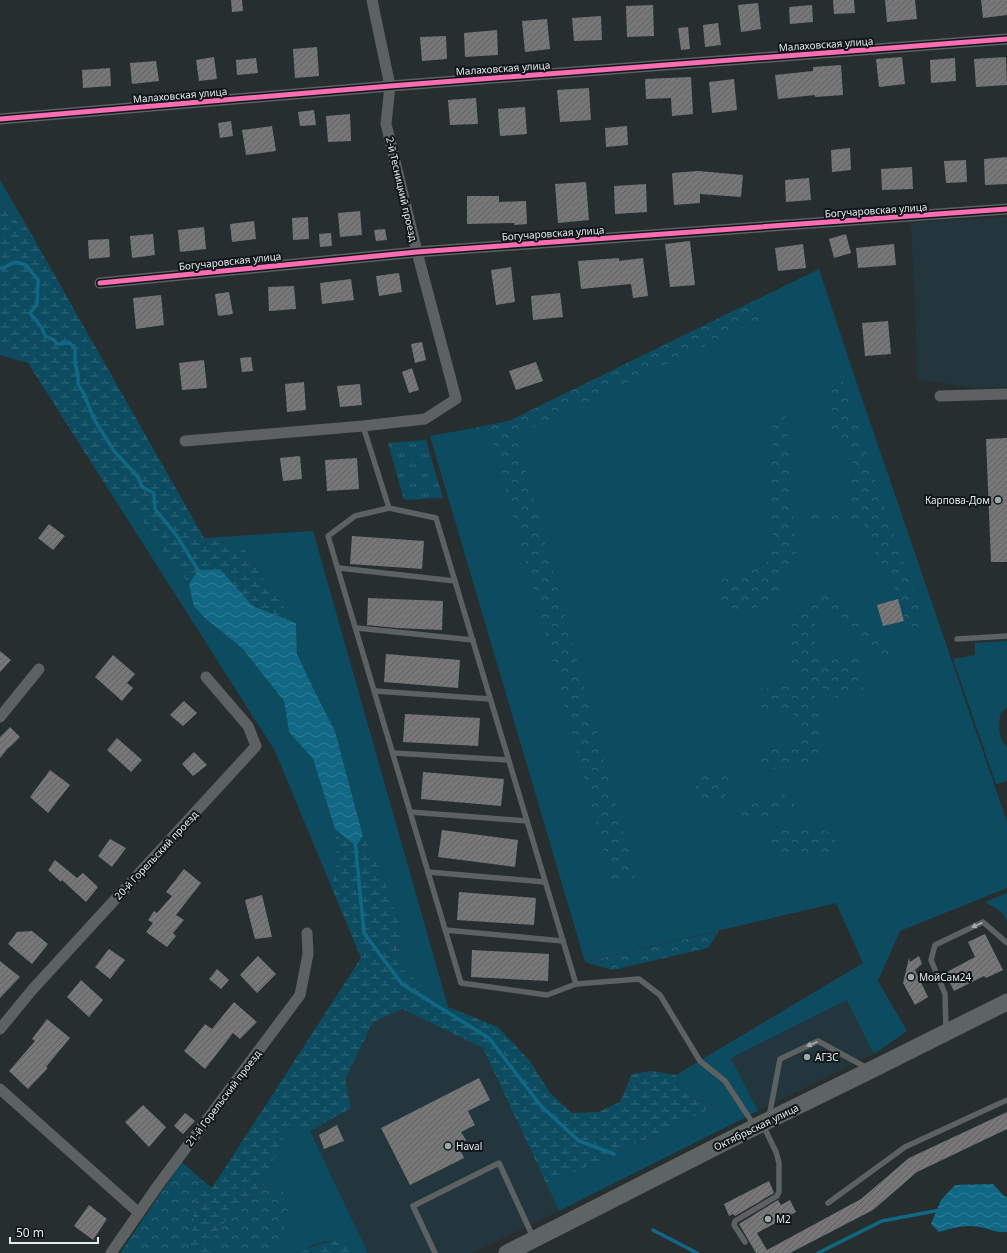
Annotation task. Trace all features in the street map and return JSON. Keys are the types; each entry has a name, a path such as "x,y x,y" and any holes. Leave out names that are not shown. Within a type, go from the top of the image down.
{"main road":[{"name":"Октябрьская улица","path":"507,1253 762,1123 1007,1002"}],"street":[{"name":"2-й Тесницкий проезд","path":"363,426 425,419 456,399 417,252 386,124 390,86 372,0"},
{"name":"Малаховская улица","path":"0,119 390,86 1007,39"},
{"name":"Богучаровская улица","path":"100,283 417,252 1007,209"},
{"path":"940,396 1007,394"},
{"path":"185,441 363,426"},
{"path":"0,717 39,669"},
{"name":"20-й Горельский проезд","path":"0,1029 32,990 256,746 248,726 206,677"},
{"name":"21-й Горельский проезд","path":"112,1253 139,1213 300,995 308,954 307,933"},
{"path":"0,1090 139,1213"}],"lane":[{"path":"363,426 390,508"},
{"path":"576,984 436,518 390,508 355,516 328,536 357,628 461,983 547,995 576,984 639,979 660,995 700,1061 724,1081 762,1123 778,1158 779,1192 777,1196 735,1221 734,1225 745,1242"},
{"path":"339,568 455,581"},
{"path":"357,628 472,640"},
{"path":"957,639 1007,636"},
{"path":"375,691 490,699"},
{"path":"394,754 508,760"},
{"path":"410,812 527,821"},
{"path":"428,872 545,882"},
{"path":"946,1033 944,994 931,960 935,945 983,922 1007,943"},
{"path":"445,930 563,941"},
{"path":"762,1123 780,1059 818,1041 871,1070"},
{"path":"828,1203 905,1147 1007,1100"},
{"path":"435,1253 413,1206 499,1163 534,1239"}],"shaded area":[{"path":"1007,217 1007,387 974,388 918,379 911,223"},
{"path":"847,1000 874,1054 758,1111 731,1058"},
{"path":"402,1009 483,1048 559,1211 472,1253 368,1253 310,1131 351,1108 345,1079 373,1022"}],"green space":[{"path":"0,180 29,230 10,216 0,206"},
{"path":"0,206 10,216 29,230 204,538 243,547 263,579 296,623 253,606 220,569 198,570 189,584 165,554 132,506 112,495 28,363 0,342"},
{"path":"819,269 1007,822 1007,888 900,931 878,981 907,1031 874,1054 847,1000 731,1058 758,1111 559,1211 547,1185 714,1107 684,1091 676,1075 863,963 836,903 585,962 430,436 509,421"},
{"path":"754,301 761,319 516,435 636,879 613,884 492,437 474,428 509,421"},
{"path":"0,342 28,363 0,355"},
{"path":"841,377 927,633 911,633 892,581 879,560 863,522 813,526 810,515 850,510 848,474 855,459 831,436 828,395 834,379"},
{"path":"785,408 797,562 779,574 778,597 766,606 742,610 721,607 720,580 766,565 774,547 769,473 774,437 771,414"},
{"path":"426,440 443,498 404,500 388,443"},
{"path":"112,495 132,506 165,554 189,584 194,607 207,620 242,648 284,701 289,732 313,759 335,829 337,863 331,886 275,751"},
{"path":"313,531 448,1007 398,965 401,929 384,878 363,836 335,731 297,654 296,623 263,579 243,547 204,538"},
{"path":"827,596 885,640 890,657 883,665 845,618 824,612 815,623 814,640 818,660 849,655 868,654 871,664 859,669 864,691 837,698 819,686 813,692 822,714 822,755 816,762 771,769 754,767 758,753 782,748 801,750 793,712 763,714 758,702 761,689 801,685 799,671 792,665 790,623 793,611 816,597"},
{"path":"1007,641 1007,707 1000,714 999,728 1002,741 1007,747 1007,781 996,784 953,659 975,655 975,643"},
{"path":"720,772 732,782 724,799 702,799 694,789 703,775"},
{"path":"783,793 797,808 744,825 740,808"},
{"path":"816,828 832,834 839,847 819,858 795,857 769,853 767,839 775,832"},
{"path":"335,829 356,846 363,836 384,878 401,929 398,965 448,1007 498,1027 530,1061 550,1093 572,1113 598,1112 620,1102 632,1074 653,1071 676,1075 684,1091 714,1107 547,1185 483,1048 402,1009 373,1022 345,1079 351,1108 310,1131 289,1126 273,1162 255,1194 230,1215 210,1241 213,1253 190,1253 195,1198 202,1180 212,1188 361,958 331,886 337,863"},
{"path":"1007,893 1007,921 1002,912 985,902"},
{"path":"719,931 708,948 612,970 585,962"},
{"path":"289,1126 310,1131 368,1253 354,1253 348,1244 327,1241 313,1245 299,1253 281,1253 281,1241 288,1209 270,1185 259,1187 273,1162"},
{"path":"182,1162 202,1180 195,1199 190,1253 120,1253"},
{"path":"270,1185 283,1191 288,1209 281,1241 281,1253 213,1253 210,1241 230,1215 255,1194 259,1187"},
{"path":"340,1240 348,1244 354,1253 299,1253 319,1244"}],"water":[{"path":"220,569 253,606 296,623 297,654 335,731 363,836 356,846 335,829 313,759 289,732 284,701 242,648 207,620 194,607 189,584 198,570"},
{"path":"993,1184 1004,1196 1007,1197 1007,1232 999,1232 980,1227 964,1226 939,1232 931,1224 941,1200 955,1185"}],"building":[{"path":"231,0 242,0 243,11 232,12"},
{"path":"833,0 854,0 855,13 834,14"},
{"path":"885,0 915,0 917,19 887,22"},
{"path":"981,0 1007,0 1007,15 983,18"},
{"path":"758,3 761,29 741,32 738,5"},
{"path":"653,5 654,36 627,37 626,6"},
{"path":"812,5 813,22 790,24 789,7"},
{"path":"601,16 602,40 574,41 572,18"},
{"path":"547,19 550,49 525,52 522,21"},
{"path":"718,23 721,45 705,47 703,25"},
{"path":"688,27 690,49 681,50 678,28"},
{"path":"497,30 498,55 465,57 464,33"},
{"path":"446,36 447,59 422,61 420,37"},
{"path":"317,47 319,76 295,78 293,49"},
{"path":"214,57 217,79 199,81 196,60"},
{"path":"902,57 905,84 879,87 876,59"},
{"path":"1006,57 1007,85 976,87 974,59"},
{"path":"256,58 258,73 237,75 236,60"},
{"path":"955,58 956,81 931,83 930,60"},
{"path":"156,61 159,81 132,84 130,63"},
{"path":"841,65 843,95 815,97 815,95 778,99 775,75 813,71 813,67"},
{"path":"110,68 111,86 83,88 82,70"},
{"path":"691,77 693,114 672,116 671,98 646,99 645,79"},
{"path":"734,79 737,110 712,113 709,82"},
{"path":"589,88 591,120 560,122 557,90"},
{"path":"476,98 478,124 450,125 448,100"},
{"path":"525,107 527,134 500,136 498,109"},
{"path":"314,110 316,125 300,126 298,112"},
{"path":"350,114 351,141 328,142 326,116"},
{"path":"231,121 233,136 220,138 218,123"},
{"path":"272,126 276,151 246,155 242,130"},
{"path":"627,126 628,145 606,147 605,128"},
{"path":"850,148 851,170 832,172 831,150"},
{"path":"1007,157 1007,184 985,185 984,159"},
{"path":"966,160 967,182 946,183 944,161"},
{"path":"912,167 913,189 882,190 881,169"},
{"path":"698,171 743,175 741,197 700,194 700,203 674,205 672,173"},
{"path":"809,178 811,200 786,202 785,180"},
{"path":"586,182 589,220 558,223 555,184"},
{"path":"646,184 647,212 615,214 614,186"},
{"path":"467,196 499,196 499,202 526,201 527,224 467,224"},
{"path":"360,211 362,235 340,237 338,213"},
{"path":"308,217 309,239 293,240 292,218"},
{"path":"254,221 256,239 232,242 230,224"},
{"path":"204,227 206,249 180,252 178,230"},
{"path":"385,229 387,240 376,241 374,230"},
{"path":"331,233 332,246 320,247 319,234"},
{"path":"153,234 155,255 132,258 130,236"},
{"path":"846,234 851,253 834,258 829,239"},
{"path":"109,239 110,257 89,259 88,240"},
{"path":"690,241 695,285 670,287 665,244"},
{"path":"803,244 806,268 778,271 775,248"},
{"path":"894,244 896,265 858,268 856,248"},
{"path":"619,258 619,261 643,258 648,296 633,298 631,284 581,289 578,261"},
{"path":"511,267 515,302 496,305 491,270"},
{"path":"399,273 402,292 379,296 376,276"},
{"path":"351,279 354,300 322,304 320,283"},
{"path":"294,286 296,309 269,311 268,287"},
{"path":"229,292 233,314 218,316 215,294"},
{"path":"560,293 563,317 533,320 531,296"},
{"path":"161,295 164,325 136,329 133,298"},
{"path":"888,321 891,354 865,356 862,323"},
{"path":"422,342 426,360 415,363 411,344"},
{"path":"251,357 253,371 242,372 240,358"},
{"path":"204,360 207,388 182,390 179,363"},
{"path":"536,362 543,381 516,390 509,371"},
{"path":"412,368 419,390 409,393 402,372"},
{"path":"304,382 306,410 287,412 285,384"},
{"path":"360,384 362,405 340,407 337,386"},
{"name":"Карпова-Дом","path":"1007,438 1007,562 991,562 986,439"},
{"path":"300,456 302,479 283,481 280,458"},
{"path":"357,458 359,489 327,491 325,460"},
{"path":"49,524 65,536 53,550 38,538"},
{"path":"352,536 424,541 422,569 350,564"},
{"path":"368,598 443,601 442,630 367,625"},
{"path":"898,599 904,621 883,626 877,605"},
{"path":"0,651 11,660 0,672"},
{"path":"386,654 460,660 458,688 384,682"},
{"path":"113,655 135,674 127,683 133,688 122,701 95,677"},
{"path":"184,701 197,713 183,726 170,715"},
{"path":"405,714 480,718 478,746 403,742"},
{"path":"10,727 20,737 0,758 0,737"},
{"path":"117,738 142,760 131,772 107,750"},
{"path":"194,752 207,765 193,776 182,764"},
{"path":"50,770 70,785 48,813 30,797"},
{"path":"423,772 504,779 501,806 421,799"},
{"path":"442,830 518,840 515,867 438,857"},
{"path":"110,839 126,848 112,867 98,856"},
{"path":"55,860 77,878 83,873 98,887 86,902 62,880 61,882 48,870"},
{"path":"184,869 201,883 176,915 184,920 173,933 176,936 167,947 146,932 153,923 148,920 154,911 157,913 172,896 166,892"},
{"path":"459,892 536,898 534,925 457,920"},
{"path":"262,895 272,937 255,939 245,900"},
{"path":"32,931 48,944 32,964 8,944 17,932"},
{"path":"985,934 1003,970 986,978 984,976 954,991 945,973 975,957 968,942"},
{"path":"109,949 125,960 110,979 95,967"},
{"path":"472,950 549,954 548,981 471,977"},
{"path":"258,956 276,974 257,993 240,975"},
{"name":"МойСам24","path":"919,956 922,964 915,970 928,997 915,1005 903,983 909,958 910,962"},
{"path":"0,961 20,977 0,998"},
{"path":"217,969 229,980 221,989 209,979"},
{"path":"81,980 103,1000 89,1017 67,997"},
{"path":"234,1002 257,1022 240,1039 233,1033 205,1069 184,1051 205,1024 212,1029"},
{"path":"47,1019 70,1038 46,1067 48,1068 28,1089 9,1071 35,1041 32,1039"},
{"path":"479,1078 490,1100 468,1111 475,1125 461,1132 466,1140 458,1145 464,1158 410,1185 381,1128"},
{"path":"143,1105 166,1127 149,1147 125,1122"},
{"path":"1007,1112 1007,1129 917,1172 873,1210 790,1253 756,1253 739,1224 778,1200 781,1205 790,1200 796,1212 757,1233 767,1250 861,1199 909,1158"},
{"path":"185,1113 195,1121 183,1134 174,1126"},
{"path":"337,1125 344,1141 324,1149 319,1135"},
{"path":"769,1181 774,1193 735,1216 733,1214 729,1216 724,1204"},
{"path":"89,1205 107,1219 93,1240 74,1226"}],"waterway":[{"path":"0,268 15,262 26,265 38,280 37,304 30,313 42,328 45,336 54,340 57,344 70,343 75,349 78,385 83,392 94,419 114,451 138,477 142,487 154,493 155,509 177,536 198,570 201,572"},
{"path":"355,841 364,933 402,984 489,1038 541,1106 579,1141 614,1154"},
{"path":"818,1253 882,1221 940,1210"},
{"path":"653,1230 697,1253"}],"cycle path":[{"path":"0,119 390,86 1007,39"},
{"path":"100,283 417,252 1007,209"}],"place":[{"name":"Карпова-Дом","path":"998,500"},
{"name":"МойСам24","path":"911,977"},
{"name":"АГЗС","path":"807,1057"},
{"name":"Haval","path":"448,1146"},
{"name":"М2","path":"768,1219"}]}
